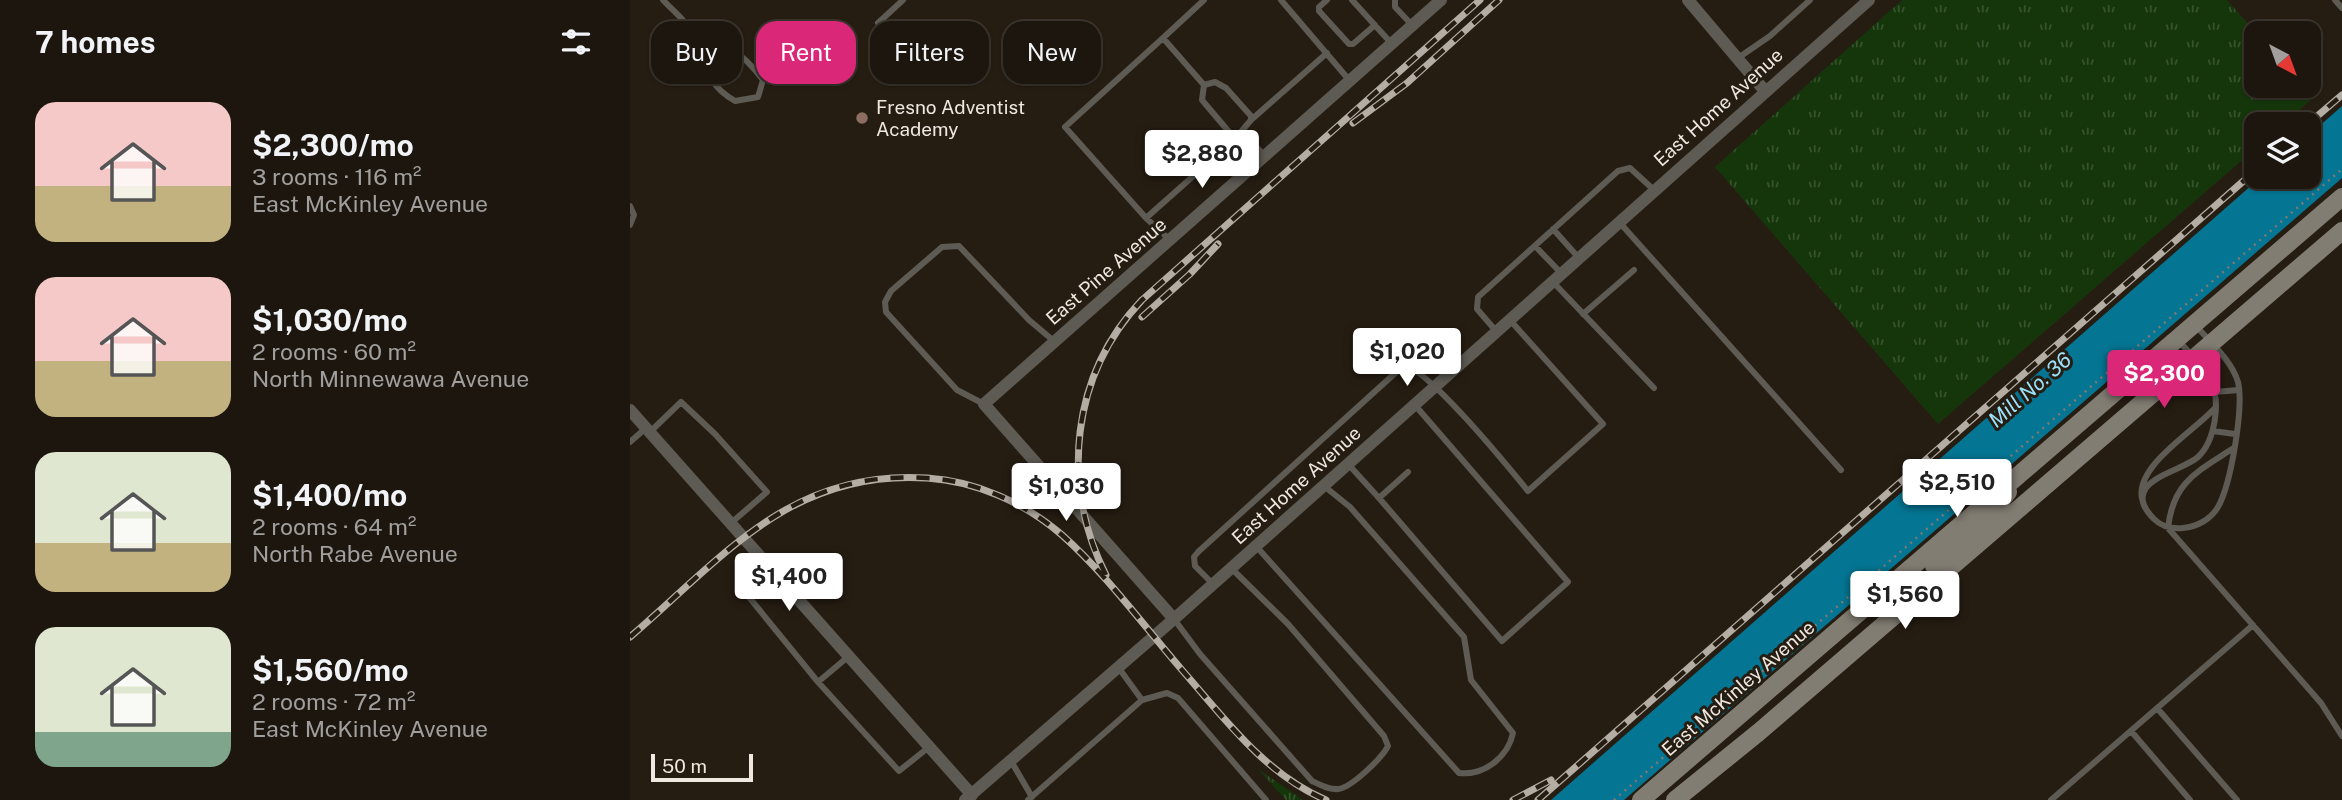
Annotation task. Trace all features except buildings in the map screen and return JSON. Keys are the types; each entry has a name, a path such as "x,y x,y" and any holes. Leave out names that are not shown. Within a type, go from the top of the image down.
{"main road":[{"name":"East McKinley Avenue","path":"1641,800 2034,459 2196,325 2342,197"},
{"path":"1658,785 1673,800 1759,732 2342,231"},
{"path":"1927,586 1926,579 1933,567 1990,515 2034,459"},
{"path":"1759,732 1816,668 1892,604 1898,593 1894,581"}],"street":[{"path":"1688,0 1765,91"},
{"name":"East Home Avenue","path":"969,797 1174,619 1869,0"},
{"name":"East Pine Avenue","path":"984,404 1413,26 1437,1"},
{"path":"984,404 1174,619"},
{"path":"630,411 929,747 969,797"}],"lane":[{"path":"663,0 682,21"},
{"path":"880,21 903,0"},
{"path":"1170,240 1146,218 1065,127 1204,0"},
{"path":"1281,0 1350,81"},
{"path":"1326,0 1319,7 1319,11 1349,44 1353,44 1375,25"},
{"path":"1352,0 1392,44"},
{"path":"1395,0 1395,7 1413,26"},
{"path":"1738,58 1770,36 1810,0"},
{"path":"2335,0 2342,8"},
{"path":"691,31 726,44 747,58 763,80 758,97 735,101 718,91 701,62 691,31"},
{"path":"1163,38 1205,85"},
{"path":"1146,218 1243,133 1251,120 1327,53"},
{"path":"1205,85 1215,82 1226,88 1251,116 1251,120"},
{"path":"1205,85 1202,100 1235,139"},
{"path":"1243,133 1265,156"},
{"path":"1496,331 1476,303 1553,229 1624,168 1637,172 1654,190"},
{"path":"630,206 634,215 630,225"},
{"path":"1618,222 1715,334 1841,470"},
{"path":"1553,229 1578,257"},
{"path":"984,404 957,390 946,380 886,312 885,302 891,291 932,255 942,247 959,246 1024,314 1055,342"},
{"path":"1535,246 1583,314 1654,388"},
{"path":"1583,314 1634,270"},
{"path":"1213,584 1195,566 1194,557 1198,552 1400,368 1411,365 1435,385 1528,491 1603,424 1509,320"},
{"path":"2168,528 2196,525 2217,508 2229,476 2235,434 2239,390 2232,369 2196,325"},
{"path":"2146,506 2144,494 2148,484 2197,457 2208,445 2213,432 2214,392 2210,380 2178,340"},
{"path":"2214,392 2239,390"},
{"path":"630,442 648,431 681,402 715,434 766,492 731,523"},
{"path":"1348,464 1502,641 1568,582 1414,404"},
{"path":"2214,409 2146,472 2140,488 2146,506 2154,519 2168,528 2321,703 2342,736"},
{"path":"2213,432 2235,434"},
{"path":"2168,528 2174,498 2184,483 2232,449"},
{"path":"1379,498 1408,472"},
{"path":"1256,546 1459,773 1471,774 1490,766 1510,748 1513,733 1471,680 1464,637 1350,507 1338,500 1324,485"},
{"path":"771,568 744,591 818,681 899,771 929,747"},
{"path":"1174,619 1200,654 1312,781 1335,790 1345,788 1383,755 1388,746 1384,736 1288,624 1231,568"},
{"path":"2051,800 2253,625"},
{"path":"818,681 849,656"},
{"path":"1118,667 1142,700"},
{"path":"1010,761 1030,798 1142,700 1167,693 1178,698 1266,800"},
{"path":"2157,708 2237,800"},
{"path":"2131,731 2190,800"}],"path":[{"path":"1614,800 2342,169"}],"green space":[{"path":"1902,0 2227,0 2245,21 2244,98 2313,98 2297,112 2244,112 2244,158 1938,424 1715,167"},
{"path":"1258,769 1303,800 1286,800"}],"water":[{"name":"Mill No. 36","path":"2342,106 2342,178 1624,800 1551,800 2247,189 2321,189 2321,125"}],"railway":[{"path":"1106,575 1091,540 1082,504 1078,468 1080,432 1087,396 1100,362 1118,330 1142,300 1480,0"},
{"path":"1353,123 1407,83 1499,0"},
{"path":"2321,113 2342,95"},
{"path":"1538,800 2244,181"},
{"path":"1142,317 1190,274 1218,244"},
{"path":"630,637 730,549 763,524 798,503 837,488 879,479 927,478 964,484 1016,504 1048,523 1062,535 1109,583 1247,744 1284,776 1326,800"},
{"path":"1513,800 1551,780"}],"place":[{"name":"Fresno Adventist Academy","path":"862,118"}]}
